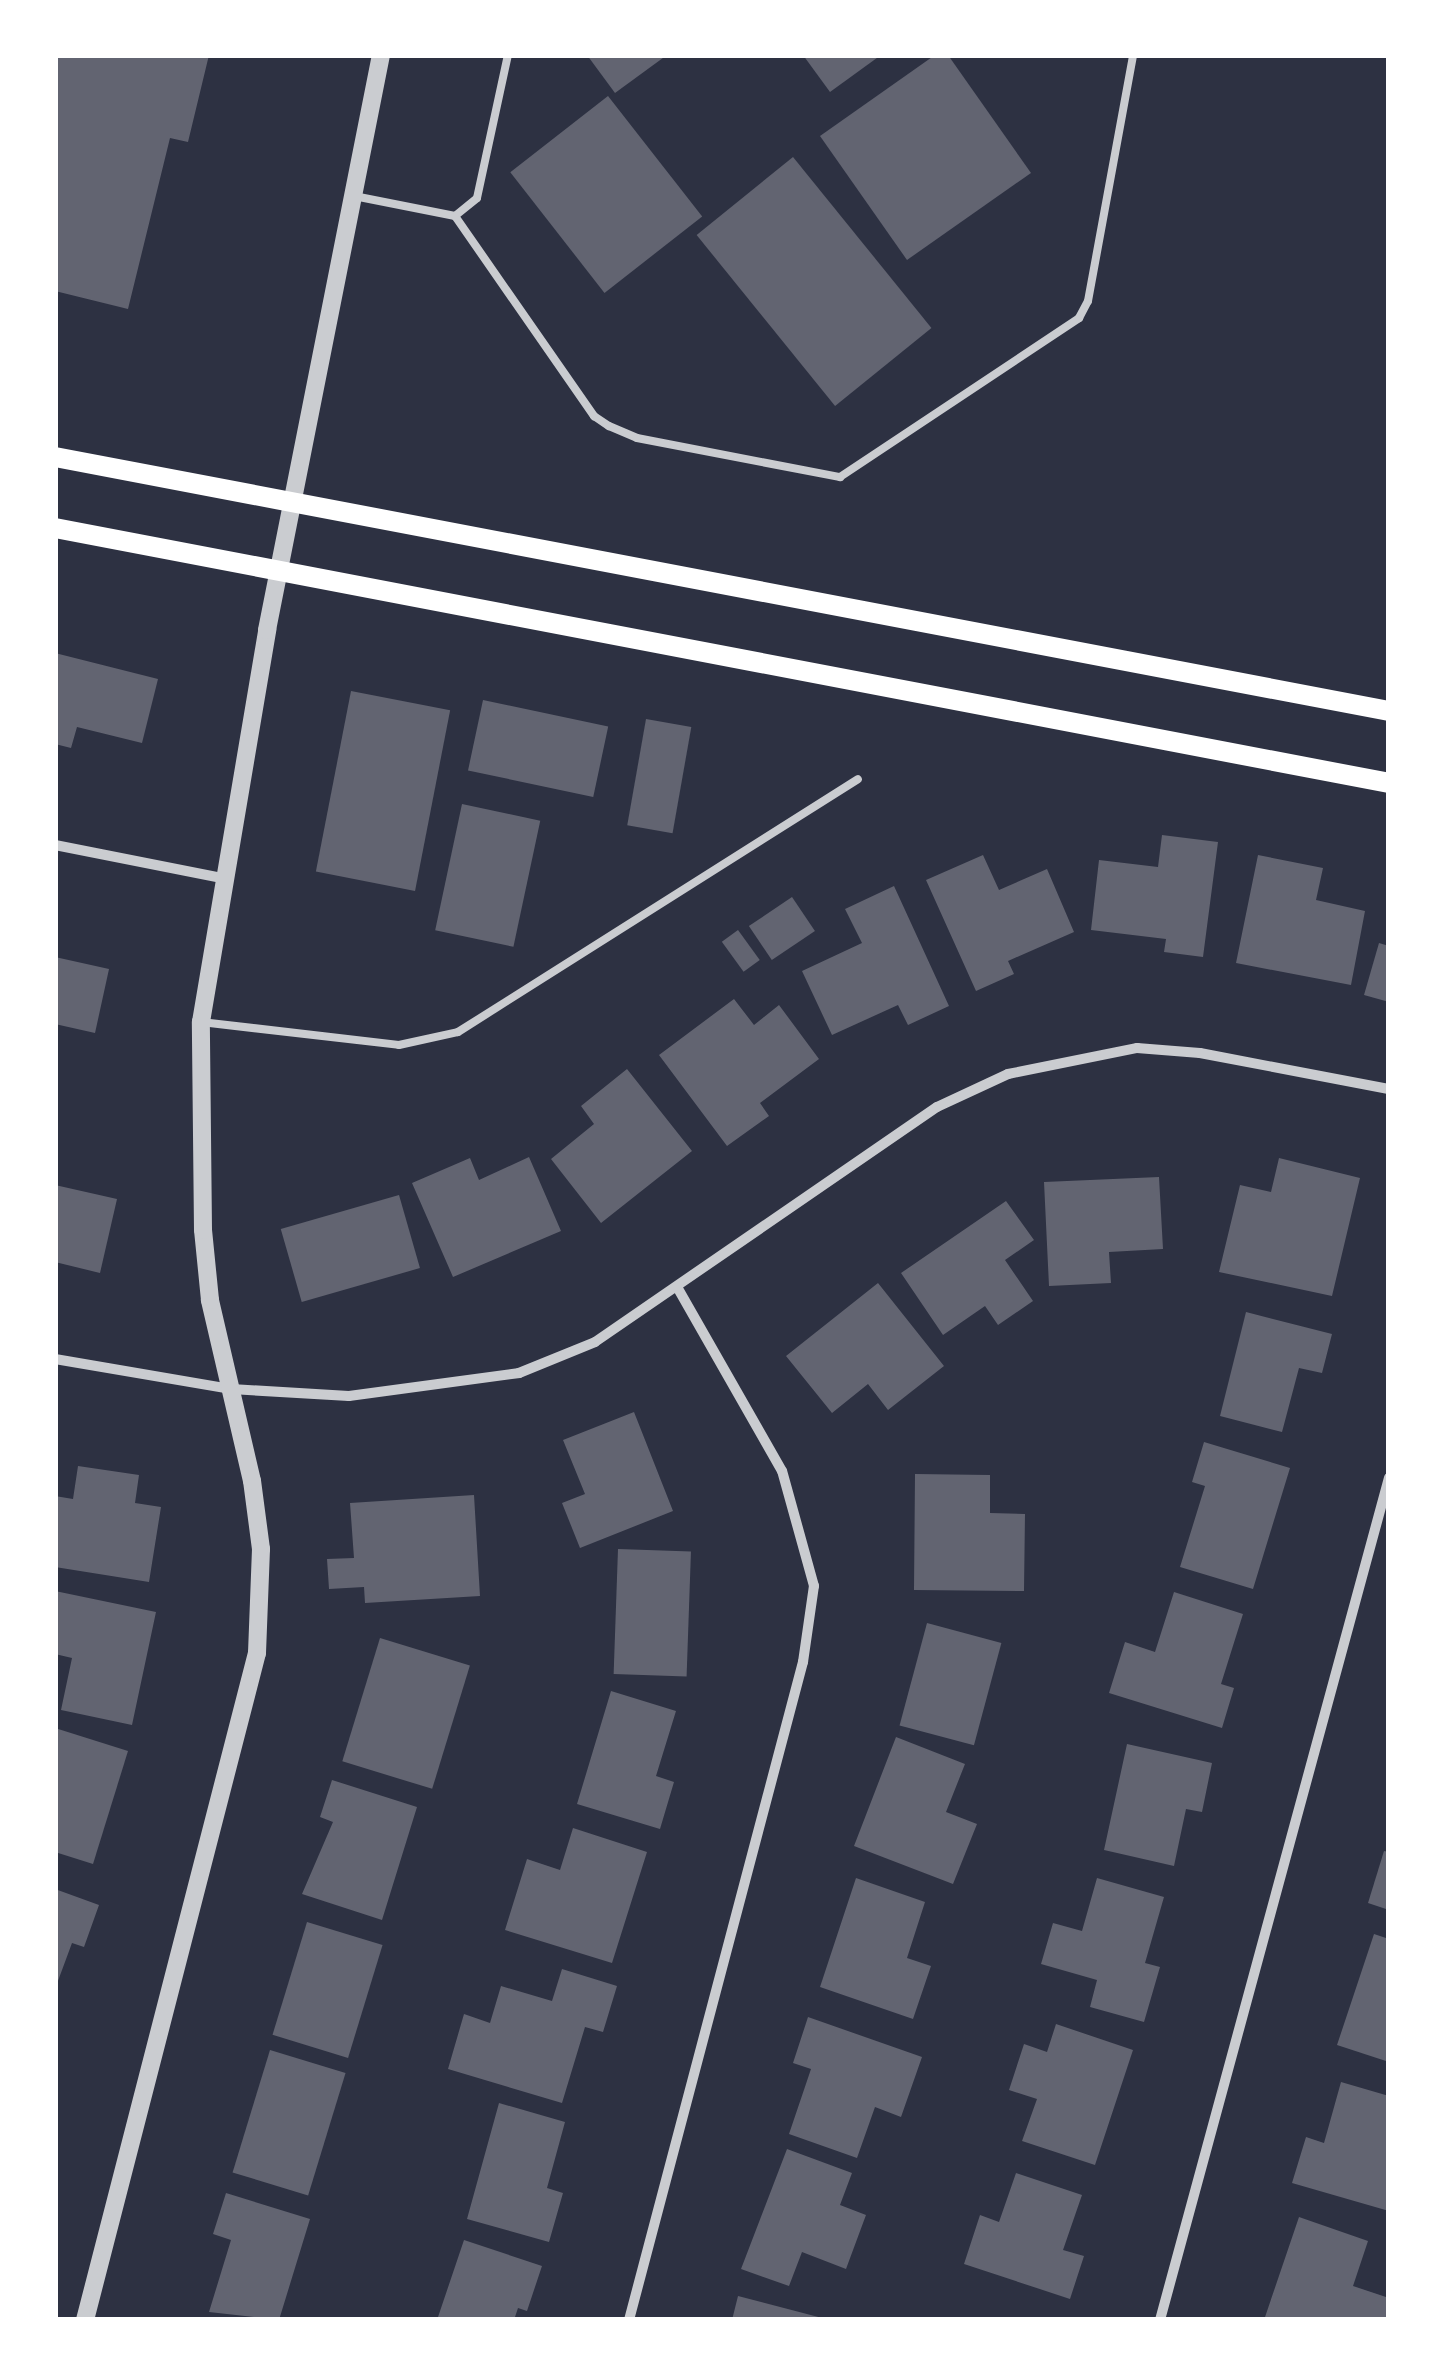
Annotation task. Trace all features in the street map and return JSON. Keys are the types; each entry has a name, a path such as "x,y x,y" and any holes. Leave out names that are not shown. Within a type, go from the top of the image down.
{"main road":[{"path":"55,457 1389,711"},
{"path":"55,528 1389,784"}],"street":[{"path":"84,2320 257,1653 261,1549 203,1230 201,1022 222,878 278,571 381,55"},
{"path":"55,844 222,878"},
{"path":"55,1359 231,1389 350,1396 519,1373 595,1342 678,1289 938,1106 1058,1060 1137,1048 1200,1053 1389,1090"},
{"path":"629,2320 803,1662 814,1586 782,1471 678,1289"},
{"path":"1160,2320 1389,1478"}],"lane":[{"path":"455,216 478,198 508,55"},
{"path":"354,196 455,216 594,416 637,438 840,477 1079,318 1088,302 1134,55"},
{"path":"201,1022 400,1045 458,1032 858,779"}],"building":[{"path":"55,55 209,55 188,142 170,138 128,309 55,291"},
{"path":"587,55 667,55 615,93"},
{"path":"803,55 881,55 830,92"},
{"path":"935,55 948,55 1031,173 907,260 820,136"},
{"path":"608,96 702,217 604,293 510,172"},
{"path":"793,157 931,328 835,406 697,235"},
{"path":"55,653 158,679 142,743 77,727 71,748 55,744"},
{"path":"351,691 450,710 415,891 316,872"},
{"path":"483,700 608,727 593,797 468,770"},
{"path":"646,719 691,727 673,833 627,825"},
{"path":"462,804 540,821 513,947 435,930"},
{"path":"1162,835 1218,842 1203,957 1164,952 1166,939 1091,930 1099,860 1158,867"},
{"path":"983,855 999,890 1047,869 1074,932 1008,961 1014,974 976,991 926,880"},
{"path":"1258,855 1323,868 1316,900 1365,911 1351,985 1236,963"},
{"path":"894,886 949,1006 908,1025 898,1005 832,1035 802,971 862,943 845,909"},
{"path":"792,897 815,931 772,960 749,926"},
{"path":"738,930 760,960 744,972 722,942"},
{"path":"1379,943 1389,946 1389,1002 1364,995"},
{"path":"55,957 109,969 95,1033 55,1024"},
{"path":"734,999 754,1025 779,1005 819,1059 760,1103 769,1116 727,1146 659,1055"},
{"path":"627,1069 692,1151 601,1223 551,1159 594,1124 581,1106"},
{"path":"529,1157 561,1231 453,1277 412,1183 470,1158 479,1180"},
{"path":"1279,1158 1360,1178 1332,1296 1219,1272 1240,1185 1271,1192"},
{"path":"1159,1177 1163,1249 1109,1252 1111,1283 1049,1286 1044,1182"},
{"path":"55,1185 117,1199 100,1273 55,1262"},
{"path":"399,1195 420,1268 302,1302 281,1229"},
{"path":"1006,1201 1034,1240 1005,1260 1033,1301 998,1325 985,1306 943,1335 901,1273"},
{"path":"878,1283 944,1366 888,1410 868,1384 832,1413 786,1356"},
{"path":"1246,1312 1332,1334 1322,1373 1299,1368 1282,1432 1220,1416"},
{"path":"634,1412 673,1511 580,1548 562,1503 585,1494 563,1440"},
{"path":"1204,1442 1290,1468 1253,1589 1180,1567 1205,1486 1192,1482"},
{"path":"78,1466 139,1475 135,1503 161,1507 149,1582 55,1567 55,1496 73,1499"},
{"path":"915,1474 990,1475 990,1513 1025,1514 1024,1591 914,1590"},
{"path":"474,1495 480,1596 365,1603 364,1587 329,1589 327,1559 354,1558 350,1503"},
{"path":"618,1549 691,1552 687,1676 614,1674"},
{"path":"55,1591 156,1612 132,1725 61,1710 72,1658 55,1654"},
{"path":"1174,1592 1243,1614 1221,1684 1234,1688 1222,1728 1109,1693 1125,1642 1155,1652"},
{"path":"927,1623 1001,1643 974,1745 900,1725"},
{"path":"380,1638 470,1665 432,1789 342,1761"},
{"path":"611,1691 676,1711 656,1776 674,1782 660,1829 577,1804"},
{"path":"55,1728 128,1751 93,1864 55,1852"},
{"path":"896,1737 965,1764 946,1812 977,1824 953,1884 854,1846"},
{"path":"1127,1744 1212,1763 1202,1812 1186,1809 1174,1866 1104,1850"},
{"path":"332,1780 417,1807 382,1920 302,1894 333,1822 320,1817"},
{"path":"573,1828 647,1852 612,1963 505,1930 527,1859 560,1870"},
{"path":"1384,1851 1389,1852 1389,1910 1368,1903"},
{"path":"856,1878 925,1902 907,1958 931,1966 913,2019 820,1987"},
{"path":"1097,1878 1164,1897 1145,1963 1160,1967 1144,2022 1090,2007 1097,1980 1041,1964 1053,1923 1082,1931"},
{"path":"55,1889 99,1905 84,1947 72,1943 55,1989"},
{"path":"307,1922 383,1945 348,2058 273,2035"},
{"path":"1374,1934 1389,1939 1389,2062 1337,2045"},
{"path":"562,1969 617,1986 603,2032 585,2027 562,2103 448,2069 464,2014 490,2023 501,1986 552,2001"},
{"path":"808,2017 922,2057 901,2117 875,2107 857,2158 789,2134 811,2069 793,2063"},
{"path":"1056,2024 1133,2050 1095,2165 1022,2141 1037,2099 1009,2090 1024,2044 1047,2052"},
{"path":"270,2050 346,2073 308,2196 233,2172"},
{"path":"1341,2082 1389,2096 1389,2211 1292,2183 1306,2137 1324,2143"},
{"path":"499,2103 565,2122 547,2188 563,2193 549,2242 467,2219"},
{"path":"787,2149 852,2173 840,2205 866,2215 846,2269 802,2252 789,2286 741,2269"},
{"path":"1016,2173 1082,2195 1063,2250 1084,2256 1070,2299 964,2264 980,2215 999,2222"},
{"path":"226,2193 310,2219 279,2320 209,2312 231,2240 213,2234"},
{"path":"1299,2217 1368,2241 1353,2286 1389,2298 1389,2320 1264,2320"},
{"path":"464,2240 542,2266 527,2311 518,2308 514,2320 437,2320"},
{"path":"738,2296 826,2319 826,2320 732,2320"}]}
